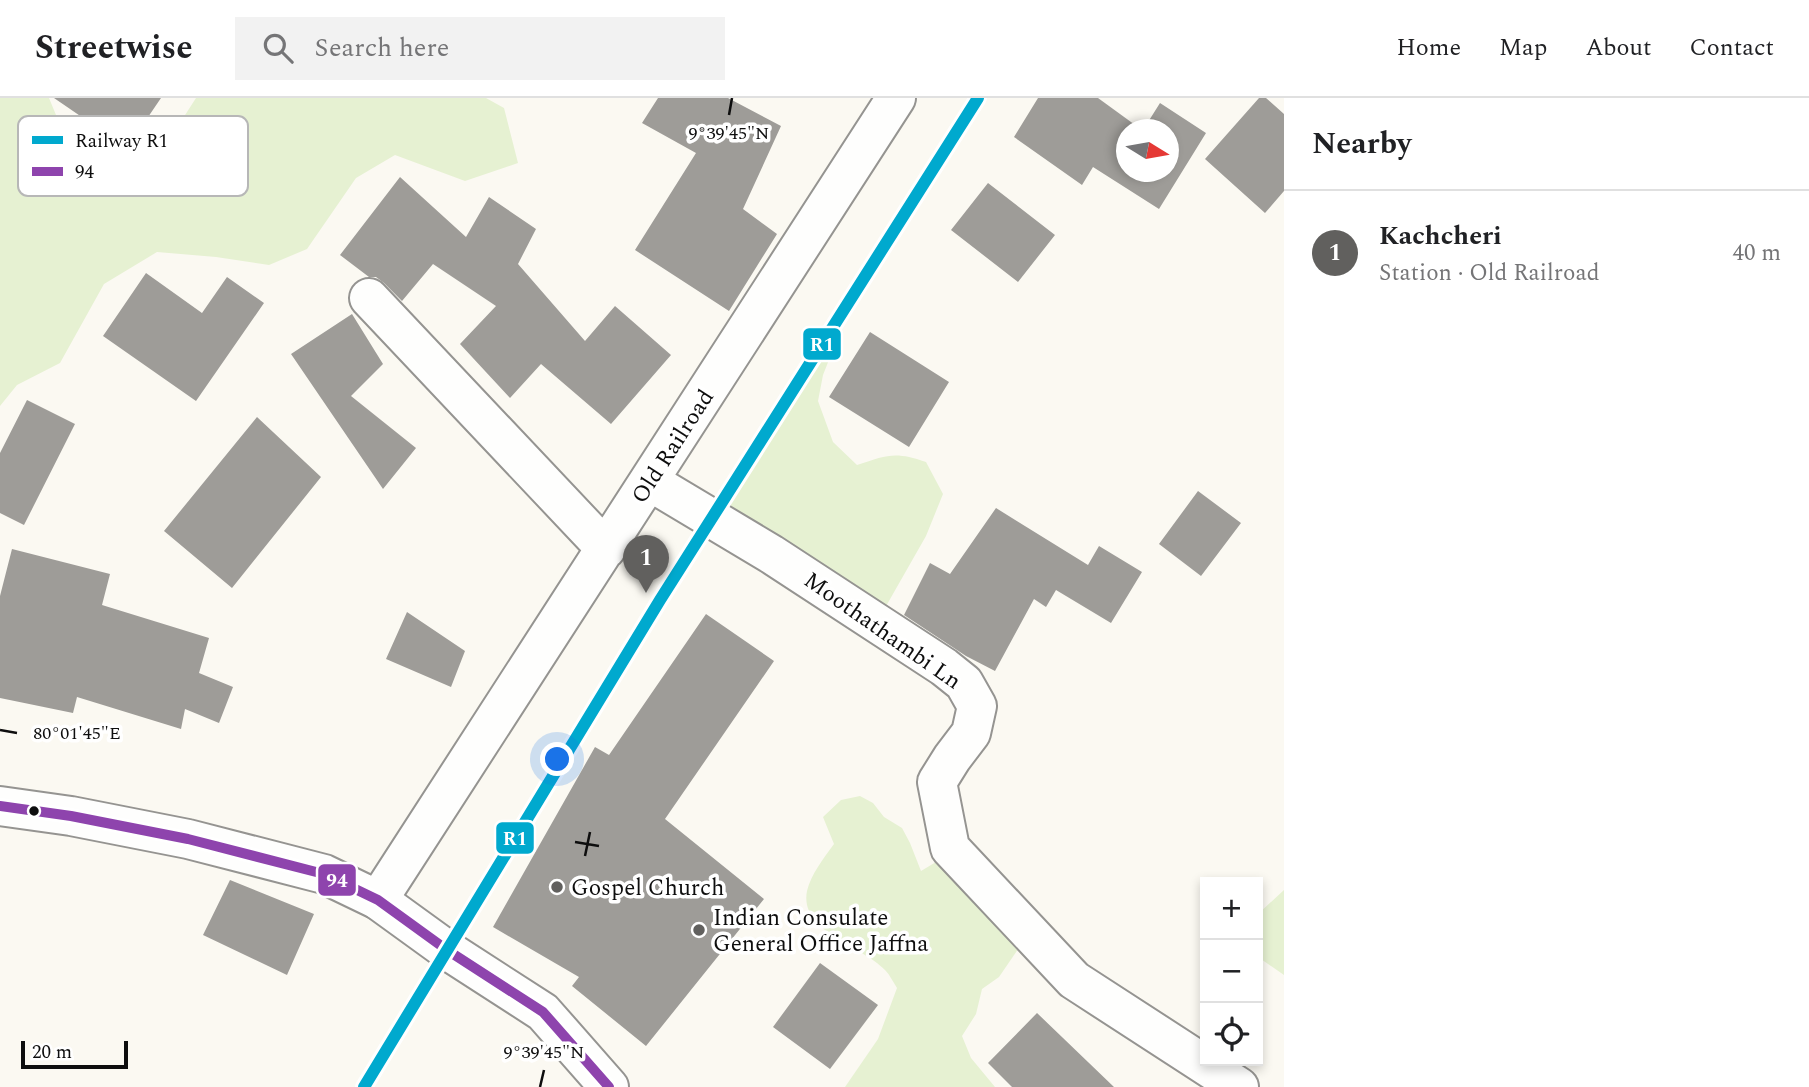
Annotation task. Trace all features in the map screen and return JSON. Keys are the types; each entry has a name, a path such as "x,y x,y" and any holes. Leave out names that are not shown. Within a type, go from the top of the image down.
{"street":[{"name":"Old Railroad","path":"378,900 896,98"},
{"path":"369,298 606,549"},
{"name":"Moothathambi Ln","path":"649,481 771,554 910,644 964,683 977,706 971,733 937,782 950,848 1074,980 1239,1087"},
{"path":"0,806 71,816 188,839 324,874 378,900 447,950 543,1012 608,1087"}],"green space":[{"path":"0,98 49,98 56,116 18,116 18,196 248,196 248,116 184,116 196,98 486,98 504,108 518,163 465,181 395,155 356,178 307,249 269,265 157,252 104,284 60,363 17,385 0,406"},
{"path":"831,332 836,342 823,375 818,401 833,442 857,465 898,455 926,462 943,494 926,536 877,622 712,519"},
{"path":"860,796 873,803 884,817 902,828 921,871 936,862 950,848 1029,933 999,977 982,989 976,1014 962,1036 971,1058 995,1087 845,1087 878,1039 897,988 887,972 874,961 834,936 812,917 807,905 807,891 815,872 834,844 823,817 841,800"},
{"path":"1284,890 1284,975 1263,960 1263,909"}],"building":[{"path":"54,98 161,98 149,116 80,116"},
{"path":"658,98 728,98 781,126 743,209 777,234 729,311 635,250 696,153 642,123"},
{"path":"1038,98 1098,98 1127,119 1116,119 1116,182 1093,167 1082,185 1014,137"},
{"path":"1259,98 1266,98 1284,114 1284,191 1265,213 1205,159"},
{"path":"1160,103 1206,133 1179,177 1179,119 1150,119"},
{"path":"400,177 466,237 489,197 536,229 518,264 585,341 615,306 671,355 611,424 541,364 510,398 460,344 496,306 433,264 402,301 376,277 369,277 340,255"},
{"path":"1117,182 1176,182 1159,209"},
{"path":"988,183 1055,235 1018,282 951,230"},
{"path":"146,273 202,313 227,277 264,303 196,401 103,336"},
{"path":"352,314 383,364 351,396 416,448 383,489 291,354"},
{"path":"870,332 949,382 909,447 829,397"},
{"path":"27,400 75,424 24,525 0,513 0,453"},
{"path":"257,417 321,477 232,588 164,531"},
{"path":"1198,491 1241,523 1201,576 1159,544"},
{"path":"996,508 1088,565 1099,546 1142,572 1111,623 1056,590 1046,607 1034,599 995,671 966,656 904,615 930,563 950,574"},
{"path":"12,549 110,574 102,605 209,638 199,673 233,687 219,723 185,709 181,729 77,697 73,713 0,698 0,596"},
{"path":"407,612 465,651 451,687 386,659"},
{"path":"706,614 774,661 665,819 764,899 646,1046 572,986 579,977 493,927 595,747 609,755"},
{"path":"230,880 314,914 287,975 203,935"},
{"path":"820,963 878,1005 830,1069 773,1027"},
{"path":"1037,1013 1114,1087 1012,1087 988,1063"}],"rail line":[{"name":"R1","path":"364,1087 660,600 978,98"}],"transit line":[{"name":"94","path":"0,806 71,816 188,839 324,874 378,900 447,950 543,1012 609,1087"}],"place":[{"name":"Kachcheri","path":"646,593"},
{"name":"Gospel Church","path":"557,887"},
{"name":"Indian Consulate General Office Jaffna","path":"699,930"}]}
